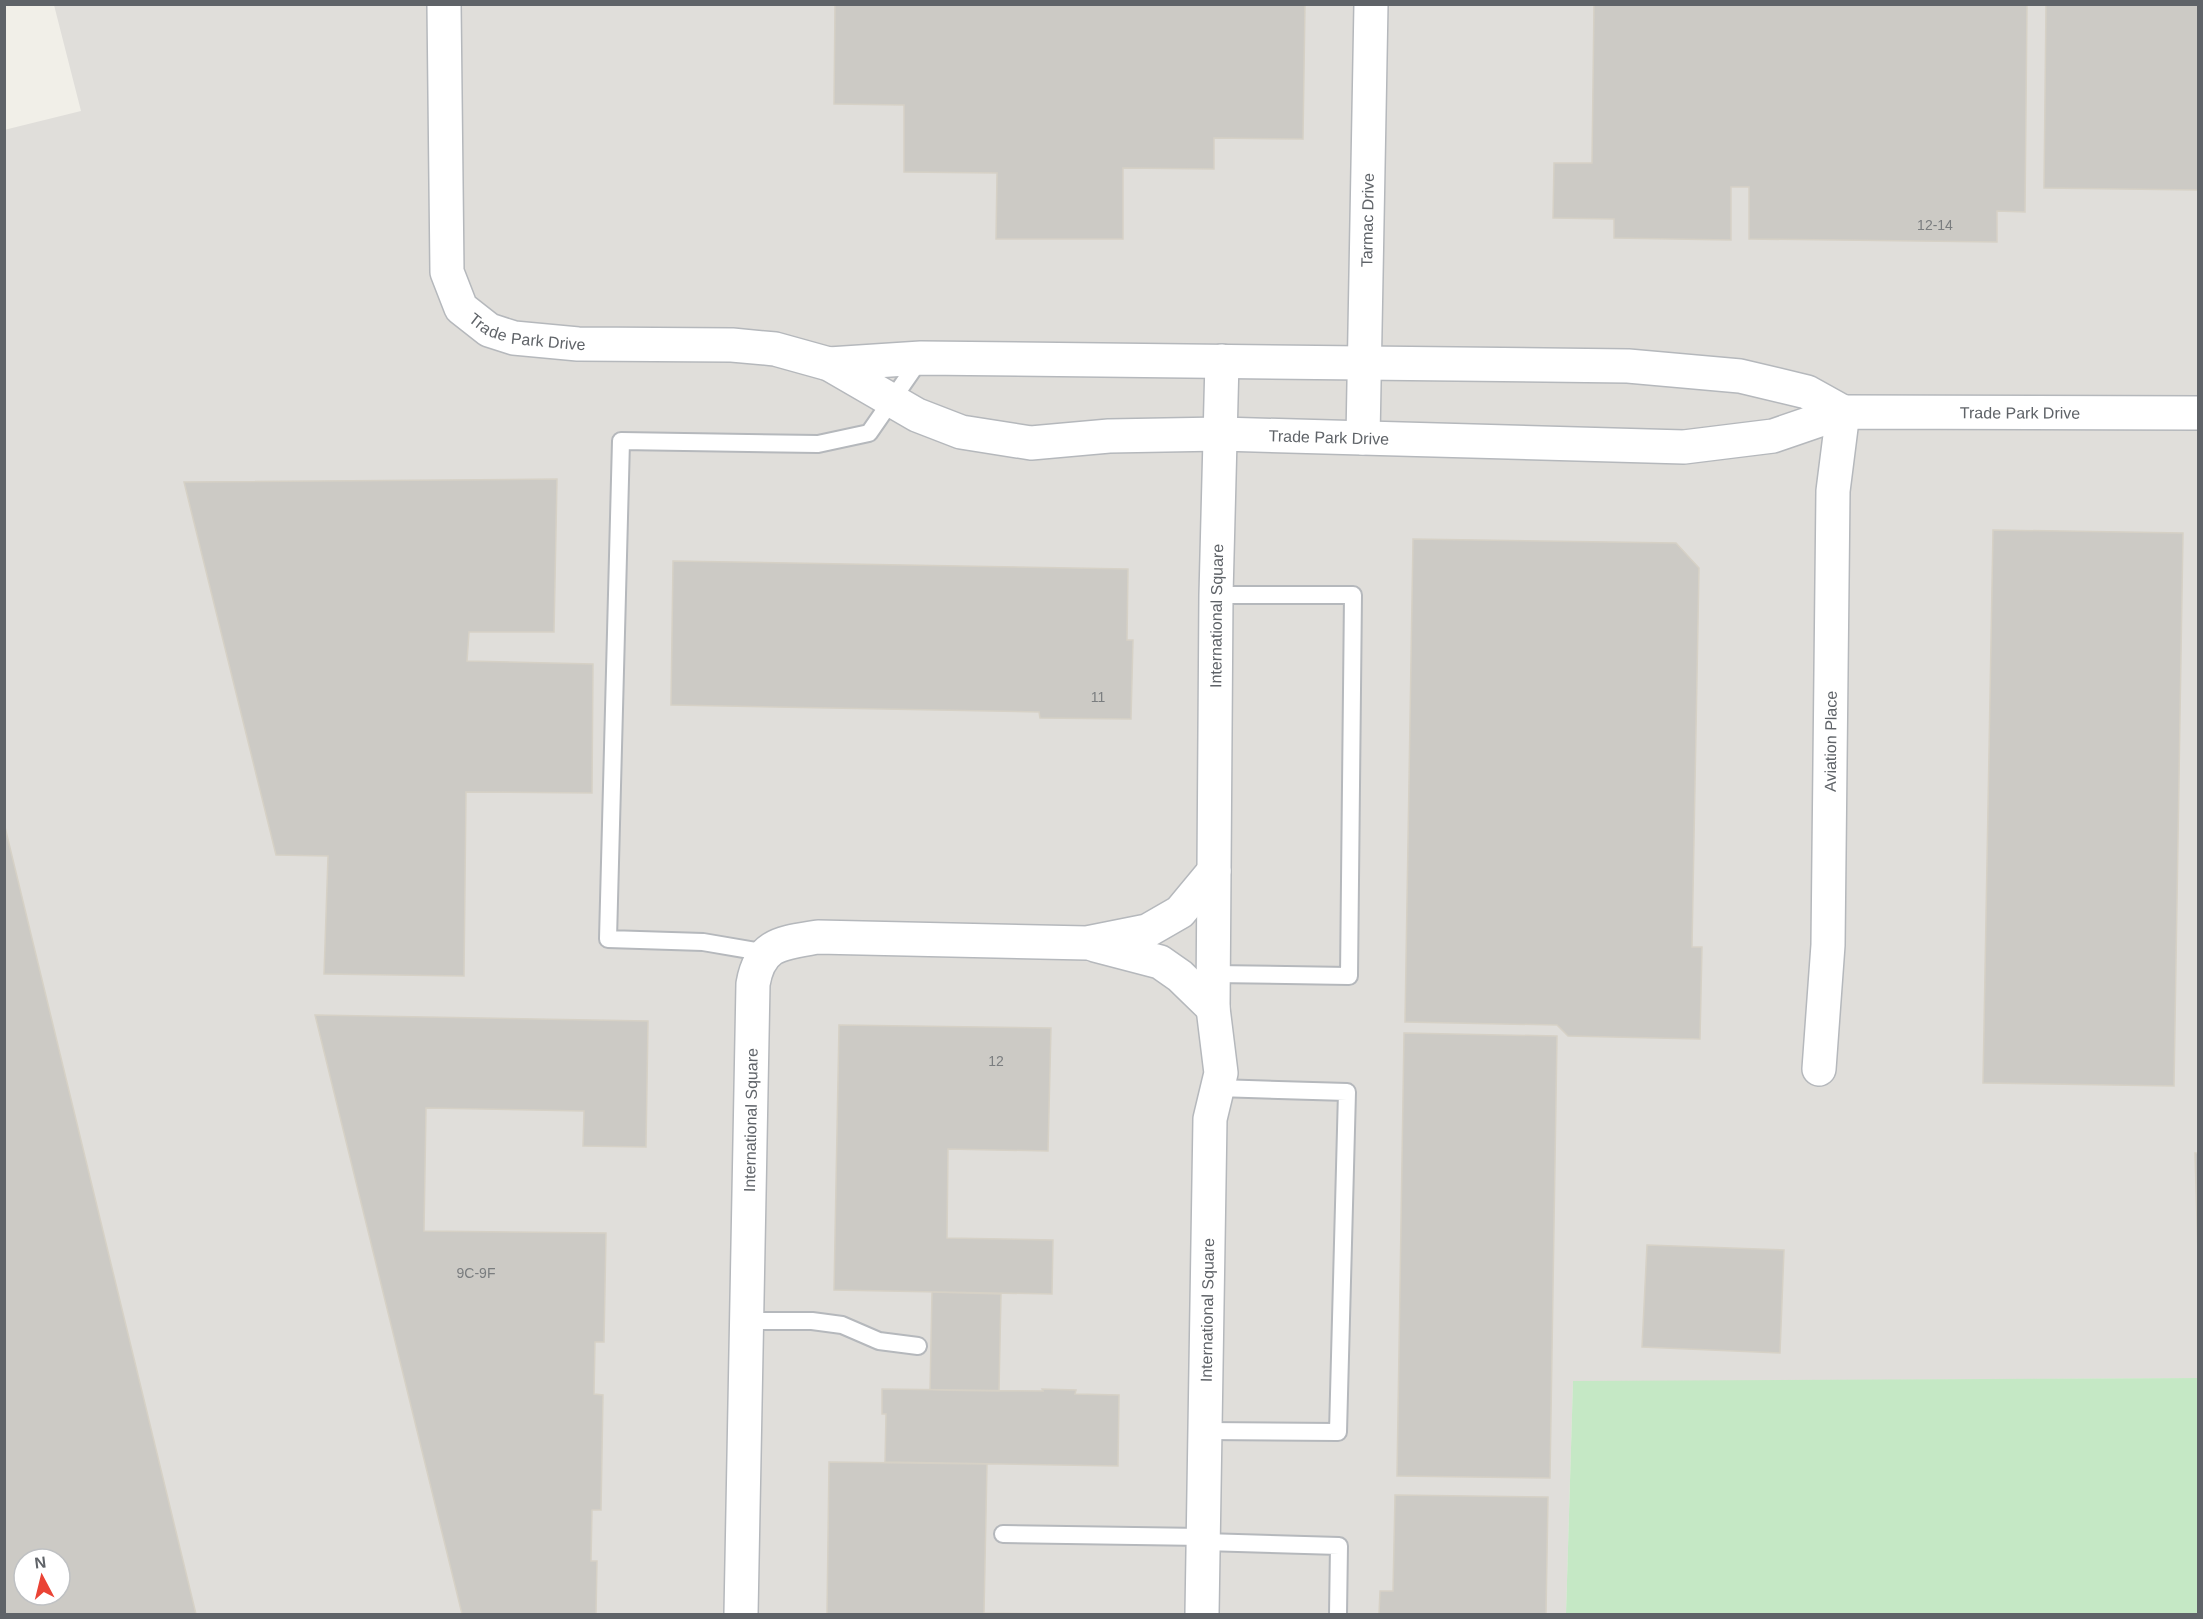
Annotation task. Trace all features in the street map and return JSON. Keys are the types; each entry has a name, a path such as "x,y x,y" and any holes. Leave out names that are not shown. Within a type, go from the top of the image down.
{"street":[{"name":"Trade Park Drive","path":"444,4 447,272 460,308 489,330 514,338 578,344 732,345 775,349 829,364 918,415 962,432 1031,443 1108,436 1221,434 1684,447 1773,436 1843,412 2199,413"},
{"name":"Tarmac Drive","path":"1363,438 1371,4"},
{"name":"Trade Park Drive","path":"829,364 921,358 1628,366 1740,376 1807,392 1843,412"},
{"name":"International Square","path":"1202,1614 1210,1119 1221,1073 1213,1008 1213,974 1216,595 1222,361"},
{"name":"Aviation Place","path":"1819,1069 1828,945 1833,491 1843,412"},
{"path":"766,953 777,946 818,937 1087,943 1147,931 1180,912 1214,871"},
{"path":"1087,943 1160,962 1180,976 1213,1008"},
{"name":"International Square","path":"741,1614 753,984 756,966 766,953"}],"lane":[{"path":"766,953 703,942 608,939 621,441 818,444 869,433 921,358"},
{"path":"1213,974 1348,976 1353,595 1216,595"},
{"path":"1205,1431 1338,1432 1347,1092 1217,1088"},
{"path":"747,1321 812,1321 842,1325 879,1341 918,1346"},
{"path":"1003,1534 1339,1546 1338,1614"}],"shaded area":[{"path":"54,5 2198,5 2198,1378 1573,1382 1566,1614 5,1614 4,130 81,111"}],"green space":[{"path":"2198,1378 2198,1614 1566,1614 1573,1381"}],"building":[{"path":"835,4 1305,4 1303,139 1214,138 1214,169 1123,168 1123,239 996,239 997,173 904,172 904,105 834,104"},
{"path":"1594,4 2027,4 2025,212 1997,211 1997,242 1749,239 1749,187 1731,187 1731,240 1614,238 1614,219 1553,218 1554,163 1592,163"},
{"path":"2046,4 2198,4 2198,190 2044,188"},
{"path":"557,479 554,632 469,632 467,661 593,664 592,793 466,792 464,976 324,974 328,856 276,855 184,482"},
{"path":"1993,530 2183,533 2174,1086 1983,1083"},
{"path":"1413,539 1676,543 1699,568 1692,947 1702,947 1700,1039 1568,1036 1557,1025 1405,1022"},
{"path":"673,561 1128,569 1127,640 1133,640 1131,719 1040,718 1039,712 671,705"},
{"path":"4,823 196,1614 4,1614"},
{"path":"315,1015 648,1021 646,1147 583,1146 584,1111 426,1108 424,1231 606,1233 604,1342 595,1342 594,1394 603,1395 601,1510 592,1510 591,1561 597,1561 596,1614 462,1614"},
{"path":"839,1025 1051,1028 1048,1151 948,1149 947,1238 1053,1240 1052,1294 834,1290"},
{"path":"1404,1033 1557,1036 1550,1478 1397,1476"},
{"path":"2195,1153 2198,1153 2198,1255"},
{"path":"1647,1245 1784,1250 1780,1353 1642,1347"},
{"path":"932,1292 1001,1294 999,1391 930,1390"},
{"path":"882,1389 1043,1391 1042,1389 1076,1390 1075,1394 1119,1395 1118,1466 885,1462 886,1414 882,1414"},
{"path":"829,1462 987,1464 984,1613 1050,1614 827,1614"},
{"path":"1395,1495 1548,1497 1546,1614 1379,1614 1380,1591 1393,1591"}]}
